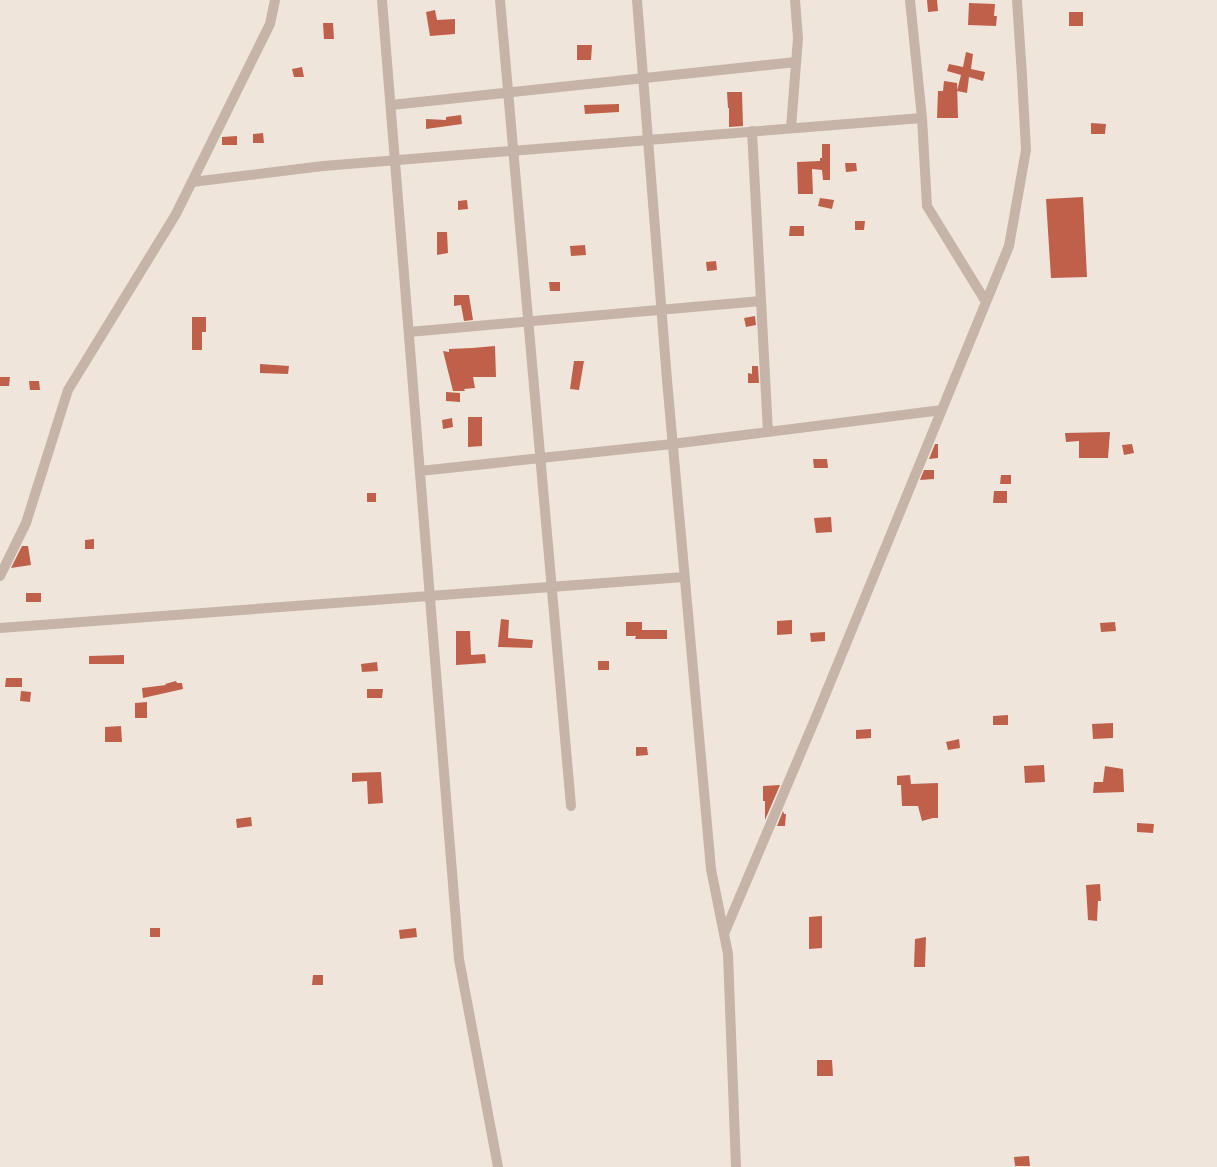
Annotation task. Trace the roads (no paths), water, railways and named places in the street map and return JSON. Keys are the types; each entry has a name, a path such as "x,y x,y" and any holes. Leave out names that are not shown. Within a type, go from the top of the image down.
{"street":[{"path":"0,576 26,523 68,390 176,214 270,24 275,0"},
{"path":"382,0 459,959 498,1167"},
{"path":"500,0 571,806"},
{"path":"637,0 672,444 711,869 728,954 736,1167"},
{"path":"791,128 798,38 795,0"},
{"path":"910,0 922,118 927,206 986,302"},
{"path":"724,934 816,717 1009,246 1026,150 1017,0"},
{"path":"391,105 796,62"},
{"path":"192,182 323,166 513,152 922,118"},
{"path":"752,131 768,432"},
{"path":"409,332 761,301"},
{"path":"420,471 672,444 942,410"},
{"path":"0,628 684,577"}]}
